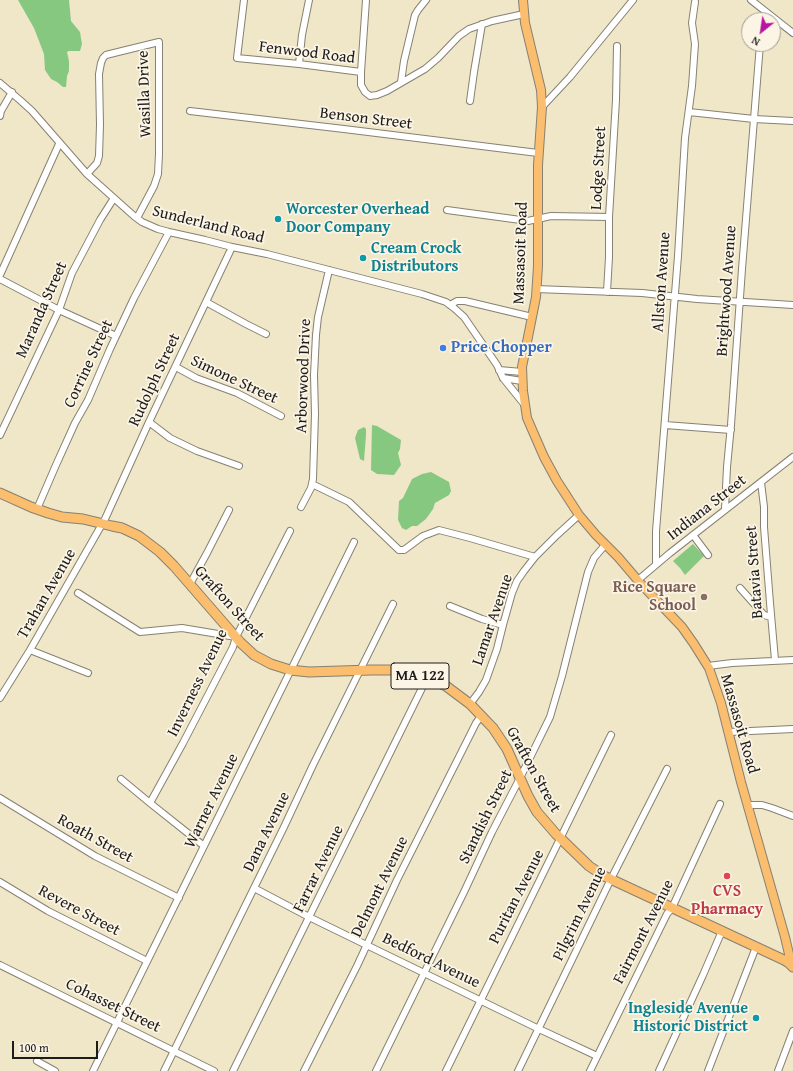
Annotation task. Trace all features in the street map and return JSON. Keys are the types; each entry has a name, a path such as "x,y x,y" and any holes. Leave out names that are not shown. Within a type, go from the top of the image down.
{"highway":[{"name":"Grafton Street","path":"0,493 37,509 62,517 103,523 122,528 146,541 167,559 236,638 254,655 271,664 290,670 303,672 394,670 428,678 446,686 482,715 503,742 537,812 560,839 589,866 611,879 791,965"}],"main road":[{"name":"Massasoit Road","path":"523,0 524,14 534,65 540,86 542,107 538,153 538,266 535,300 522,372 524,404 527,418 557,481 579,515 682,627 708,666 721,703 791,965"}],"street":[{"name":"Fenwood Road","path":"244,0 237,58 361,72 361,85 365,92 370,96 381,94 425,69 464,32 482,24 506,17 524,14"},
{"path":"299,64 302,35 309,0"},
{"path":"361,72 366,0"},
{"path":"401,82 404,61 415,15 420,6 426,0"},
{"path":"542,107 567,80 633,0"},
{"path":"751,0 764,12"},
{"name":"Allston Avenue","path":"656,564 656,526 665,425 685,138 695,44 692,23 695,2"},
{"path":"470,101 482,24"},
{"path":"781,25 793,33"},
{"name":"Wasilla Drive","path":"87,174 97,163 99,156 99,74 103,58 106,55 159,42 160,154 158,174 154,186 137,218"},
{"name":"Lodge Street","path":"607,292 617,46"},
{"name":"Brightwood Avenue","path":"726,509 727,467 759,52"},
{"name":"Sunderland Road","path":"0,83 12,92 40,120 87,174 137,218 153,227 329,270 441,300 450,305 466,320 503,378 524,404"},
{"path":"0,116 12,92"},
{"name":"Benson Street","path":"190,112 538,153"},
{"path":"688,112 754,119 793,121"},
{"path":"0,275 60,144"},
{"name":"Maranda Street","path":"0,435 58,310 72,273 100,220 114,198"},
{"path":"447,210 528,221 551,216 609,217"},
{"name":"Corrine Street","path":"37,509 137,290 169,232"},
{"name":"Rudolph Street","path":"103,523 232,247"},
{"name":"Arborwood Drive","path":"312,484 315,422 314,381 316,335 318,317 329,270"},
{"path":"0,279 58,310 116,336"},
{"path":"536,289 642,293 674,297 793,305"},
{"path":"450,305 457,301 465,301 532,317"},
{"path":"206,302 266,334"},
{"name":"Simone Street","path":"176,367 196,378 237,393 281,416"},
{"path":"499,370 522,372"},
{"path":"503,378 522,381"},
{"path":"149,422 170,438 190,448 216,459 239,466"},
{"path":"665,425 731,430"},
{"name":"Indiana Street","path":"638,580 656,564 793,457"},
{"name":"Batavia Street","path":"761,482 775,660"},
{"path":"301,507 312,484 349,502 398,550 404,550 423,536 439,530 535,558"},
{"path":"190,584 229,510"},
{"name":"Lamar Avenue","path":"470,704 480,692 486,680 497,649 515,586 521,574 550,542 579,515"},
{"name":"Trahan Avenue","path":"0,698 30,650 103,523"},
{"name":"Inverness Avenue","path":"150,803 233,646 290,531"},
{"path":"693,536 708,555"},
{"name":"Warner Avenue","path":"93,1071 354,542"},
{"name":"Standish Street","path":"376,1071 492,832 550,717 562,676 588,572 594,558 605,545"},
{"path":"740,588 764,615 771,617"},
{"path":"78,594 140,632 182,628 236,638"},
{"name":"Dana Avenue","path":"164,1071 393,604"},
{"path":"450,606 482,619 503,625"},
{"path":"30,650 88,673"},
{"path":"708,666 732,663 793,660"},
{"name":"Farrar Avenue","path":"234,1071 428,678"},
{"name":"Delmont Avenue","path":"304,1071 469,736 482,715"},
{"path":"729,732 793,729"},
{"name":"Puritan Avenue","path":"446,1071 611,735"},
{"name":"Pilgrim Avenue","path":"518,1071 611,879 667,769"},
{"path":"121,779 204,846"},
{"name":"Roath Street","path":"0,798 95,856 179,898"},
{"name":"Fairmont Avenue","path":"590,1071 667,914 672,908 720,804"},
{"path":"748,804 767,807 793,816"},
{"name":"Revere Street","path":"0,882 48,911 147,961"},
{"name":"Bedford Avenue","path":"254,888 309,917 597,1056"},
{"path":"659,1071 704,975 722,931"},
{"path":"708,1071 756,947"},
{"name":"Cohasset Street","path":"0,965 214,1071"},
{"path":"778,1071 793,1031"},
{"path":"37,1061 55,1071"}],"green space":[{"path":"18,0 69,0 71,21 80,32 82,44 80,51 67,52 69,71 66,87 63,87 51,79 45,70 44,54 34,28"},
{"path":"372,425 377,426 401,440 398,453 401,465 394,475 377,474 371,470"},
{"path":"364,427 366,429 366,435 364,461 360,459 355,438 358,430"},
{"path":"431,472 449,482 451,491 449,495 435,503 426,519 417,526 412,526 406,530 402,528 398,520 399,501 403,498 412,479 422,474"},
{"path":"693,544 704,556 685,575 673,561"}],"place":[{"name":"Worcester Overhead Door Company","path":"278,219"},
{"name":"Cream Crock Distributors","path":"363,258"},
{"name":"Price Chopper","path":"443,348"},
{"name":"Rice Square School","path":"704,597"},
{"name":"CVS Pharmacy","path":"727,876"},
{"name":"Ingleside Avenue Historic District","path":"756,1018"}]}
